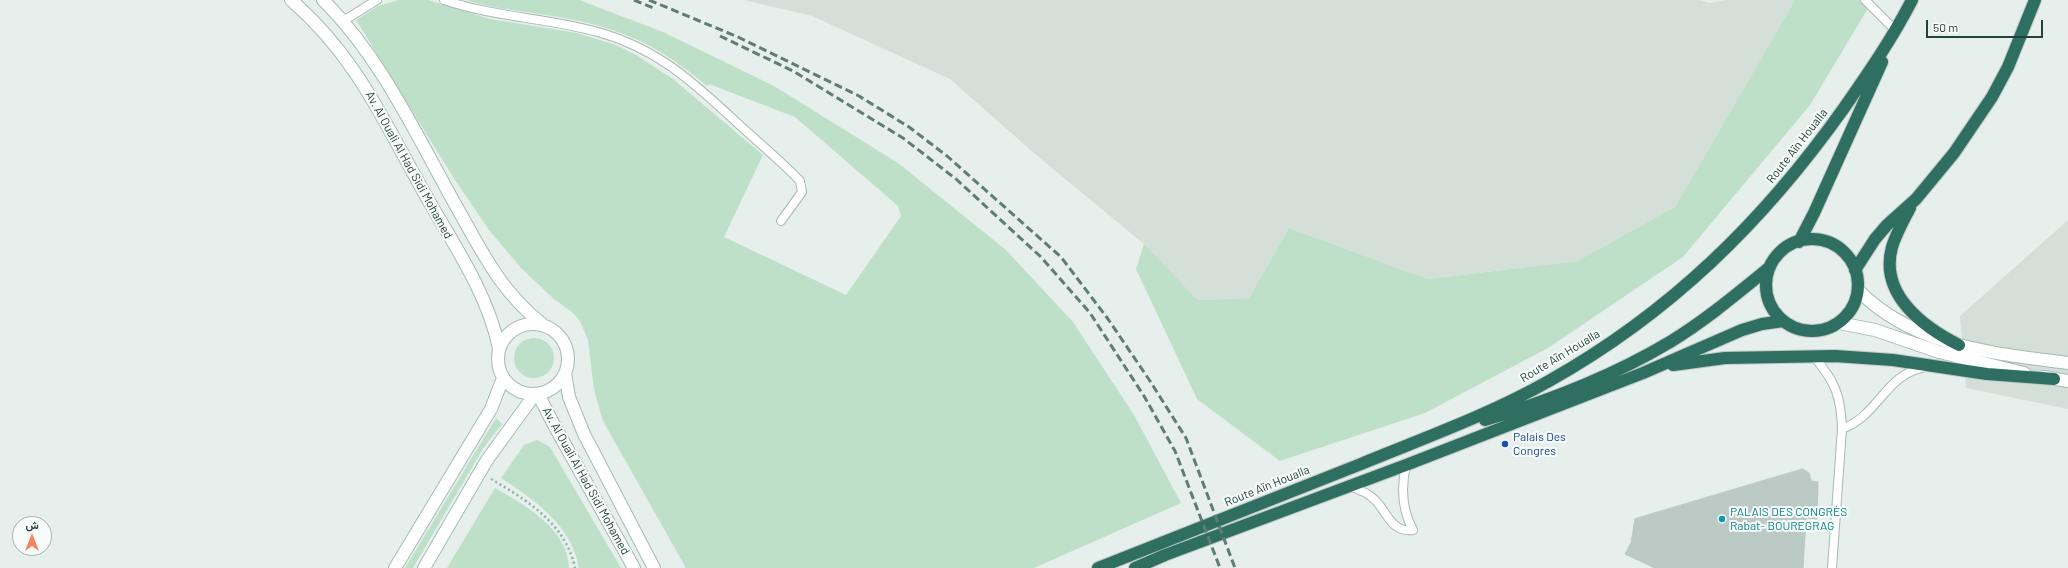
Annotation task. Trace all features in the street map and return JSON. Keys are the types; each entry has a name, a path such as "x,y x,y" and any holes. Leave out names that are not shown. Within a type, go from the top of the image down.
{"highway":[{"name":"Route Aïn Houalla","path":"1098,568 1441,432 1514,400 1570,369 1642,320 1697,276 1742,234 1785,184 1822,138 1886,47 1912,0"},
{"path":"1856,270 1875,239 1916,199 1954,153 1992,97 2008,67 2035,0"},
{"path":"1799,242 1864,106 1886,47"},
{"path":"1916,199 1900,227 1892,248 1890,271 1893,283 1897,294 1912,312 1934,331 1959,345"},
{"path":"1441,432 1484,421 1543,401 1637,360 1699,323 1770,267 1782,251 1799,242 1819,240 1833,245 1845,253 1856,270 1858,290 1852,308 1839,323 1820,330 1811,331 1792,326 1783,321 1771,305 1768,296 1767,276 1770,267"},
{"path":"1135,568 1165,555 1406,465 1643,373 1742,330 1762,324 1783,321"},
{"path":"1643,373 1705,359 1814,356 1871,358 1987,374 2054,379"}],"street":[{"name":"Av. Al Ouali Al Had Sidi Mohamed","path":"292,0 323,30 340,50 372,96 398,147 483,297 495,330 499,348"},
{"name":"Av. Al Ouali Al Had Sidi Mohamed","path":"323,0 362,44 394,95 496,277 524,309 542,324"},
{"path":"1858,290 1897,322 1940,340 1959,345 2068,363"},
{"path":"1839,323 1875,330 1968,360 2068,381"},
{"path":"424,568 487,460 537,394 554,386 565,374 568,362 567,349 562,338 553,329 542,324 527,324 514,329 504,338 499,348 497,358 498,368 503,378 511,387 523,392 537,394"},
{"name":"Av. Al Ouali Al Had Sidi Mohamed","path":"565,374 569,397 584,434 654,568"},
{"path":"395,568 490,409 503,378"},
{"name":"Av. Al Ouali Al Had Sidi Mohamed","path":"537,394 634,568"}],"lane":[{"path":"343,21 377,0"},
{"path":"444,0 500,15 549,22 599,33 642,49 678,70 800,181 802,192 781,221"},
{"path":"1865,0 1896,31"},
{"path":"1814,356 1833,382 1839,395 1842,429 1832,568"},
{"path":"1842,429 1856,424 1866,416 1897,379 1907,372 1929,367"},
{"path":"1348,486 1367,494 1375,500 1397,528 1405,531 1413,530 1406,514 1404,500 1403,480 1406,465"}],"path":[{"path":"491,479 532,505 553,524 569,550 575,568"}],"shaded area":[{"path":"744,0 1699,0 1709,3 1726,0 1795,0 1675,207 1577,261 1428,279 1289,228 1249,298 1198,300 1144,244 1035,154 950,79 812,16"},
{"path":"2068,220 2068,409 1966,388 1960,316"}],"green space":[{"path":"399,0 428,0 490,19 577,33 616,45 636,55 673,79 763,155 724,237 846,295 901,216 898,206 795,117 709,84 707,86 690,72 656,49 638,40 601,26 580,21 500,8 466,0 579,0 663,32 774,86 898,163 1006,250 1073,322 1134,415 1181,503 1034,568 686,568 603,421 594,390 588,340 580,321 572,312 554,299 521,268 489,230 455,180 356,20 378,6"},
{"path":"1795,0 1873,0 1810,105 1683,257 1548,348 1425,413 1280,461 1197,399 1136,269 1144,244 1198,300 1249,298 1289,228 1428,279 1577,261 1675,207"},
{"path":"530,338 538,338 545,341 551,347 554,358 551,369 545,375 538,378 530,378 523,375 517,369 514,362 514,354 517,347 523,341"},
{"path":"496,418 502,424 484,447 413,568 405,568"},
{"path":"537,440 550,447 621,568 579,568 569,539 560,527 527,495 501,478 524,445"},
{"path":"495,488 531,510 553,530 561,541 567,554 569,568 447,568"}],"building":[{"name":"PALAIS DES CONGRÈS Rabat- BOUREGRAG","path":"1803,469 1809,473 1811,481 1818,482 1817,519 1806,518 1803,568 1655,568 1625,554 1631,543 1635,519"}],"railway":[{"path":"634,0 656,9"},
{"path":"649,0 738,37 859,96 909,127 947,156 1061,257 1108,319 1186,438 1235,568"},
{"path":"720,36 793,71 903,138 956,179 1041,257 1090,313 1144,396 1175,451 1220,568"}],"place":[{"name":"Palais Des Congres","path":"1505,444"},
{"name":"PALAIS DES CONGRÈS Rabat- BOUREGRAG","path":"1722,519"}]}
